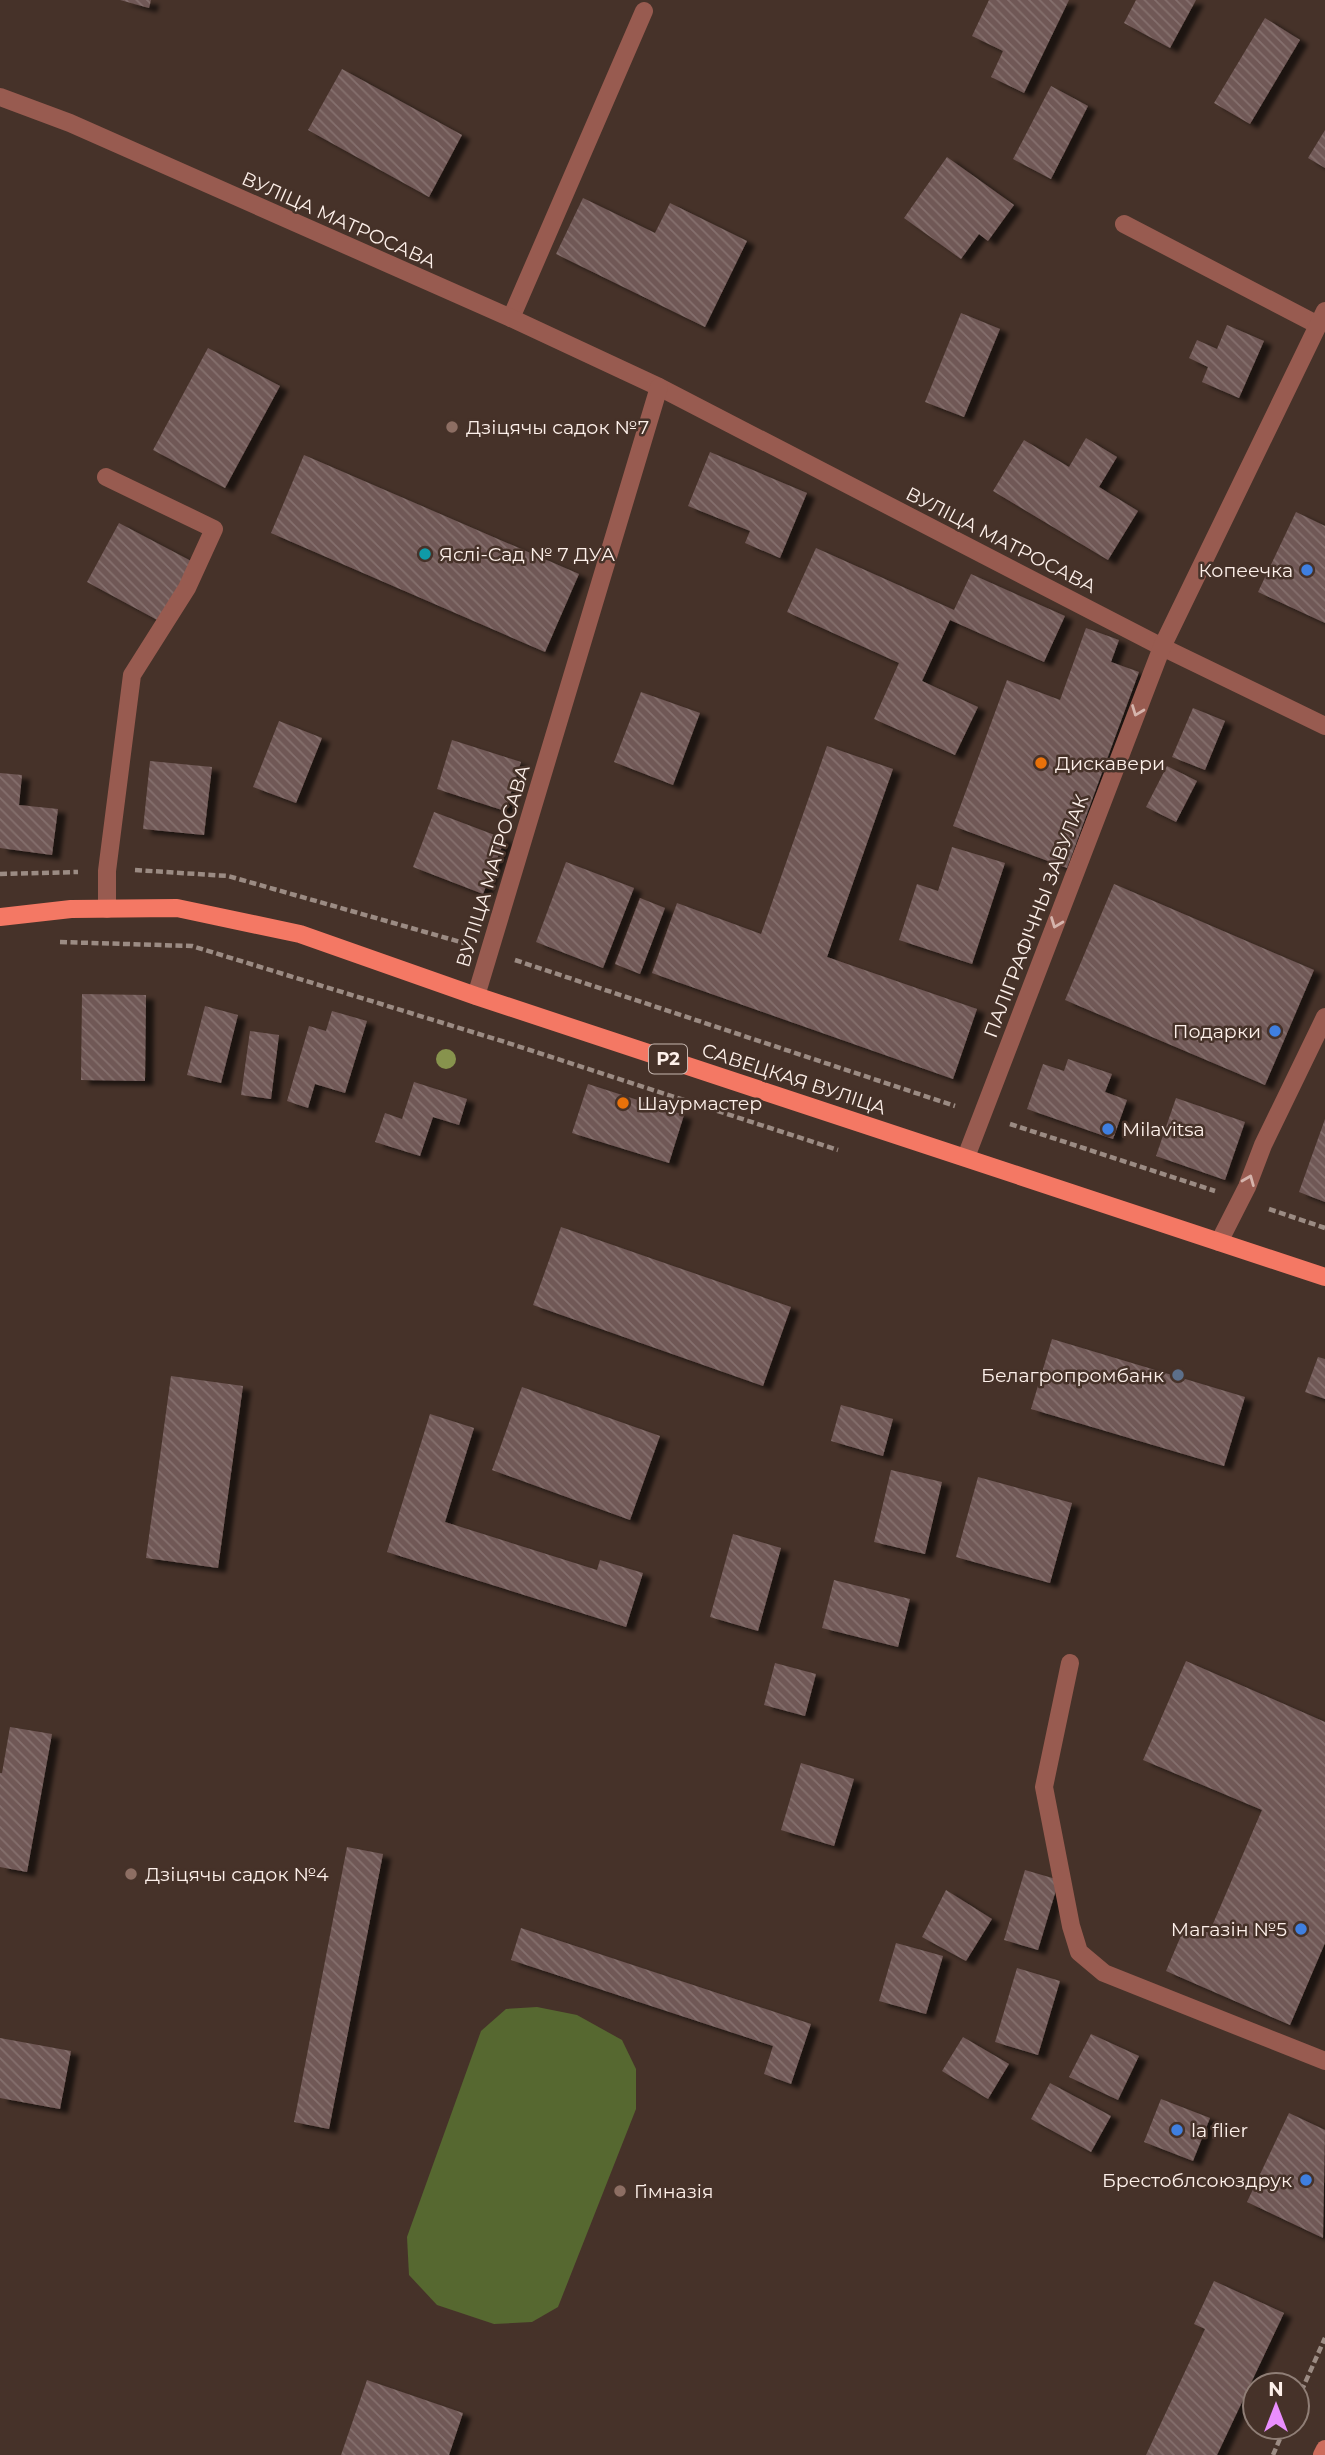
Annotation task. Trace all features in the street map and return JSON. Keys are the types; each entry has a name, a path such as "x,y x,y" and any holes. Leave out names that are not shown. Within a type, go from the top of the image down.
{"main road":[{"name":"САВЕЦКАЯ ВУЛІЦА","path":"0,917 71,909 177,908 300,934 476,996 1325,1276"},
{"path":"1322,2455 1325,2449"}],"street":[{"path":"511,318 643,11"},
{"name":"ВУЛІЦА МАТРОСАВА","path":"0,97 82,129 511,318 659,387 1162,647 1325,726"},
{"path":"1124,224 1322,318"},
{"name":"ПАЛІГРАФІЧНЫ ЗАВУЛАК","path":"966,1157 1162,647 1322,318"},
{"name":"ВУЛІЦА МАТРОСАВА","path":"476,996 659,387"},
{"path":"106,477 214,529 187,588 132,675 107,871 107,909"},
{"path":"1219,1242 1325,1017"},
{"path":"1070,1663 1044,1787 1071,1926 1079,1952 1104,1973 1325,2061"}],"path":[{"path":"0,874 142,870 228,876 444,936 1325,1228"},
{"path":"53,942 192,946 505,1042 846,1153"},
{"path":"1310,2371 1325,2338"}],"green space":[{"path":"537,2007 577,2015 622,2040 636,2069 636,2109 558,2307 532,2322 494,2324 437,2305 409,2275 407,2237 481,2031 506,2009"}],"building":[{"path":"120,0 151,0 149,8"},
{"path":"989,0 1069,0 1024,93 991,77 1003,51 972,36"},
{"path":"1136,0 1196,0 1170,48 1124,23"},
{"path":"1265,18 1300,40 1250,124 1214,103"},
{"path":"342,69 462,135 429,197 308,130"},
{"path":"1051,86 1088,106 1051,179 1013,159"},
{"path":"1325,130 1325,168 1308,158"},
{"path":"947,157 1014,205 988,241 979,234 961,259 904,218"},
{"path":"583,198 655,233 670,203 747,241 705,327 556,254"},
{"path":"961,313 1000,329 964,417 925,402"},
{"path":"1227,325 1264,341 1239,398 1202,382 1208,367 1189,358 1197,340 1217,349"},
{"path":"208,348 280,386 225,488 153,450"},
{"path":"1086,438 1117,457 1099,487 1138,511 1108,560 993,491 1024,440 1069,467"},
{"path":"710,452 807,493 780,558 745,543 750,531 688,506"},
{"name":"Яслі-Сад № 7 ДУА","path":"304,455 579,574 545,652 271,533"},
{"path":"1296,512 1325,526 1325,623 1258,592"},
{"path":"119,523 193,562 161,622 87,582"},
{"path":"816,548 954,610 971,574 1065,616 1044,662 950,620 922,681 978,707 955,755 874,719 899,663 787,612"},
{"name":"Дискавери","path":"1086,628 1119,640 1111,662 1139,672 1067,868 953,826 1007,680 1060,700"},
{"path":"641,692 700,713 673,785 614,762"},
{"path":"1193,708 1225,721 1205,770 1172,757"},
{"path":"279,721 322,738 296,803 253,787"},
{"path":"452,740 521,762 505,811 437,789"},
{"path":"827,746 893,769 827,957 977,1009 953,1079 652,973 677,903 761,934"},
{"path":"150,761 212,767 204,835 143,829"},
{"path":"1167,766 1197,781 1176,822 1146,807"},
{"path":"0,773 22,775 19,805 58,809 52,855 0,848"},
{"path":"434,812 505,839 483,894 413,867"},
{"path":"952,847 1005,863 972,964 899,940 917,884 938,891"},
{"path":"566,862 634,888 603,968 536,942"},
{"path":"1114,884 1314,970 1265,1085 1065,1000"},
{"path":"640,898 665,908 640,974 615,964"},
{"path":"82,994 146,995 145,1081 81,1080"},
{"path":"205,1006 238,1015 221,1083 187,1075"},
{"path":"332,1011 367,1021 345,1093 315,1084 308,1108 287,1101 309,1026 326,1031"},
{"path":"250,1031 279,1035 271,1099 241,1095"},
{"path":"1068,1059 1112,1074 1105,1092 1127,1100 1113,1139 1027,1109 1043,1064 1064,1071"},
{"path":"414,1082 467,1099 459,1125 433,1117 420,1156 375,1142 385,1113 402,1119"},
{"path":"588,1084 684,1115 669,1163 572,1133"},
{"path":"1176,1098 1245,1122 1225,1180 1156,1156"},
{"path":"1325,1119 1325,1202 1299,1192"},
{"path":"561,1227 791,1307 763,1386 533,1305"},
{"path":"1052,1339 1245,1397 1224,1466 1031,1409"},
{"path":"1318,1357 1325,1359 1325,1399 1305,1392"},
{"path":"171,1376 243,1386 218,1568 146,1558"},
{"path":"522,1387 660,1436 630,1520 492,1470"},
{"path":"841,1405 893,1419 883,1456 831,1441"},
{"path":"430,1414 474,1428 445,1522 597,1570 600,1560 643,1573 626,1627 387,1552"},
{"path":"891,1470 942,1482 925,1554 874,1542"},
{"path":"978,1477 1072,1503 1050,1583 956,1557"},
{"path":"733,1534 781,1548 758,1631 710,1617"},
{"path":"834,1580 910,1599 898,1647 822,1628"},
{"path":"1186,1661 1325,1722 1325,1943 1290,2025 1166,1971 1186,1924 1209,1933 1262,1810 1143,1760"},
{"path":"775,1663 816,1674 805,1716 764,1705"},
{"path":"10,1727 52,1734 27,1872 0,1867 0,1773"},
{"path":"801,1763 854,1779 834,1846 781,1830"},
{"path":"347,1847 383,1854 329,2129 294,2122"},
{"path":"1025,1870 1059,1880 1038,1950 1004,1940"},
{"path":"946,1890 992,1919 966,1961 922,1937"},
{"path":"521,1928 811,2024 791,2084 764,2074 773,2046 511,1960"},
{"path":"896,1943 943,1956 926,2014 879,2001"},
{"path":"1017,1968 1060,1981 1038,2055 995,2042"},
{"path":"1091,2034 1139,2056 1118,2100 1069,2077"},
{"path":"963,2037 1009,2064 988,2099 942,2071"},
{"path":"0,2038 71,2051 60,2109 0,2098"},
{"path":"1050,2083 1111,2116 1091,2152 1031,2119"},
{"name":"la flier","path":"1161,2099 1210,2118 1193,2161 1144,2142"},
{"path":"1289,2113 1325,2130 1323,2238 1247,2202"},
{"path":"1214,2281 1284,2313 1257,2371 1241,2371 1241,2404 1217,2455 1146,2455 1205,2329 1194,2324"},
{"path":"367,2380 463,2413 449,2455 341,2455"}],"place":[{"name":"Дзіцячы садок №7","path":"452,427"},
{"name":"Яслі-Сад № 7 ДУА","path":"425,554"},
{"name":"Копеечка","path":"1307,570"},
{"name":"Дискавери","path":"1041,763"},
{"name":"Подарки","path":"1275,1031"},
{"name":"Шаурмастер","path":"623,1103"},
{"name":"Milavitsa","path":"1108,1129"},
{"name":"Белагропромбанк","path":"1178,1375"},
{"name":"Дзіцячы садок №4","path":"131,1874"},
{"name":"Магазін №5","path":"1301,1929"},
{"name":"la flier","path":"1177,2130"},
{"name":"Брестоблсоюздрук","path":"1306,2180"},
{"name":"Гімназія","path":"620,2191"}]}
